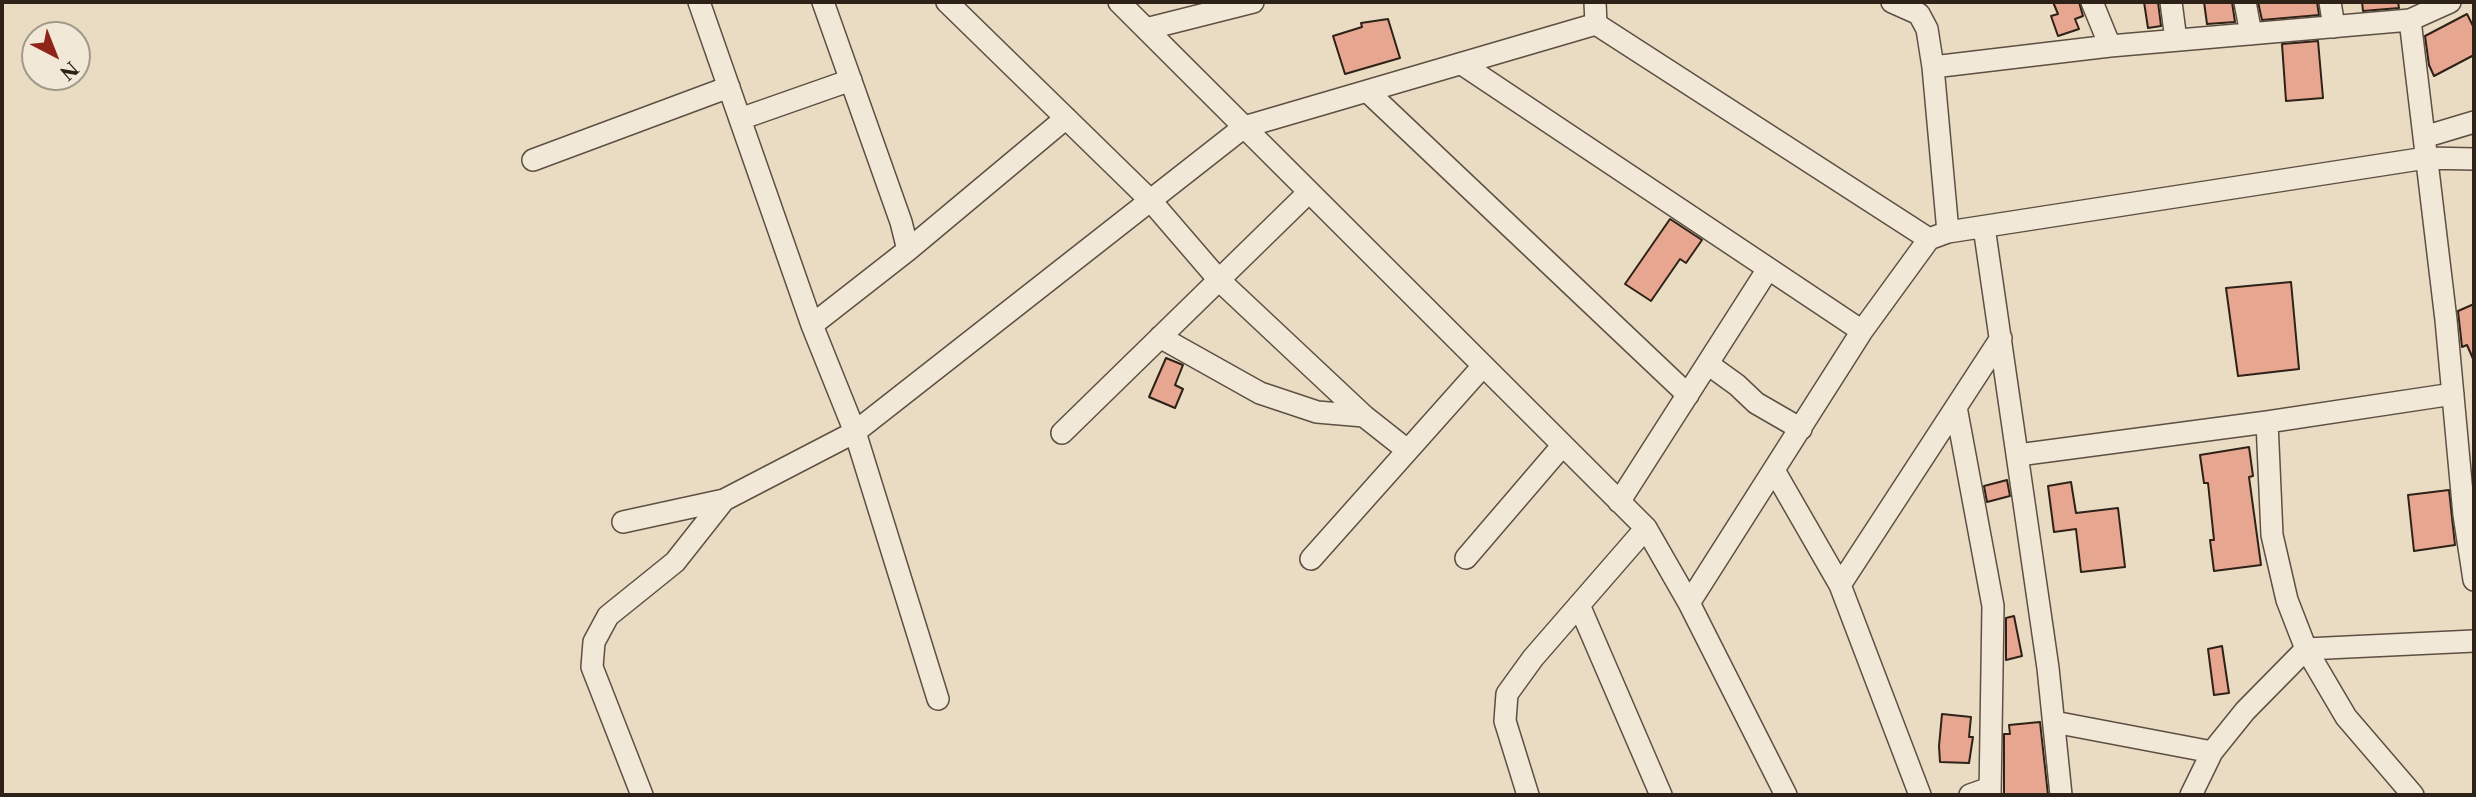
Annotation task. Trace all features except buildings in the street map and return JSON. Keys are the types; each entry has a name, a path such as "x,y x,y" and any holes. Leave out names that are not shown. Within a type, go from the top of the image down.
{"street":[{"path":"699,2 812,325 855,432 939,699"},
{"path":"823,2 901,222 908,250"},
{"path":"947,2 1151,201 1219,280 1364,416 1406,450"},
{"path":"1119,2 1646,528 1689,603 1786,795"},
{"path":"1146,29 1253,2"},
{"path":"1595,2 1596,24"},
{"path":"1689,603 1862,331 1939,235 1933,67 1927,29 1919,14 1892,2"},
{"path":"2092,2 2110,46"},
{"path":"2171,2 2176,40"},
{"path":"2245,2 2251,34"},
{"path":"2330,2 2334,26"},
{"path":"1933,67 2110,46 2410,20 2450,2"},
{"path":"2410,20 2469,513 2474,580"},
{"path":"623,522 724,500 855,432 1244,127 1596,24 1939,235 2425,147 2474,121"},
{"path":"1462,64 1862,331"},
{"path":"740,119 851,80"},
{"path":"533,160 729,87"},
{"path":"1367,91 1688,396"},
{"path":"812,325 908,250 1066,118"},
{"path":"2425,147 2474,159"},
{"path":"1062,433 1309,192"},
{"path":"1984,227 2047,655 2061,795"},
{"path":"1619,502 1768,269"},
{"path":"1160,337 1260,393 1317,412 1364,416"},
{"path":"1840,585 2001,338"},
{"path":"1708,364 1737,384 1755,403 1801,429"},
{"path":"1311,559 1483,366"},
{"path":"2018,455 2453,394"},
{"path":"1956,407 1993,606 1983,793"},
{"path":"2267,422 2272,535 2287,600 2306,649 2346,717 2413,795"},
{"path":"1466,558 1562,446"},
{"path":"1774,472 1840,585 1920,795"},
{"path":"642,795 592,667 594,642 608,616 675,562 724,500"},
{"path":"1528,795 1505,721 1507,694 1533,658 1646,528"},
{"path":"1579,605 1661,795"},
{"path":"2191,795 2212,752 2245,712 2306,649 2474,641"},
{"path":"2054,722 2212,752"}]}
